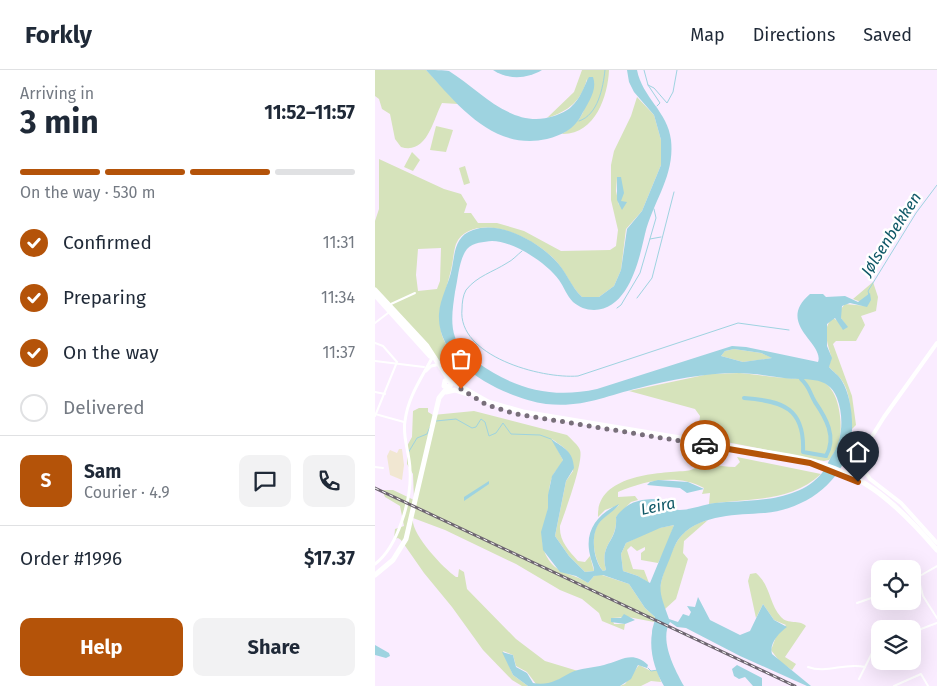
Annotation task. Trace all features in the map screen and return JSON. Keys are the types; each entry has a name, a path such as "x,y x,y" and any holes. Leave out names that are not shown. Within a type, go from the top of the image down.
{"highway":[{"path":"375,290 427,346 448,384 491,406 523,415 823,465 874,488 891,501 937,550"},
{"path":"375,296 438,366 468,393"},
{"path":"375,575 389,564 401,549 412,518 437,404 448,384"},
{"path":"428,443 435,400 448,384"},
{"path":"437,404 442,395 449,390 468,393"},
{"path":"844,473 889,503 937,554"}],"main road":[{"path":"937,343 884,417 866,446 862,460 864,470 870,479 901,503 937,543"}],"street":[{"path":"389,305 415,293"},
{"path":"375,323 388,313"},
{"path":"375,343 383,346 397,362"},
{"path":"375,564 386,555 395,542 411,472 404,422 414,390 432,358"},
{"path":"375,361 424,366"},
{"path":"397,362 375,414 404,422"},
{"path":"422,375 431,366 438,366"},
{"path":"375,392 385,394"},
{"path":"375,467 383,468"},
{"path":"921,575 937,566"},
{"path":"921,590 937,618"},
{"path":"857,603 871,598"},
{"path":"921,629 937,623"},
{"path":"859,679 871,655"},
{"path":"808,667 817,670 853,664 865,667"},
{"path":"894,686 921,674 928,686"}],"shaded area":[{"path":"399,449 402,449 404,465 402,480 390,475 387,456 390,450 397,453"}],"green space":[{"path":"375,70 426,70 458,104 442,103 432,127 423,141 417,146 410,148 401,147 395,139 390,114 382,109 379,99 375,96"},
{"path":"582,70 609,70 606,91 591,121 573,133 562,134 581,117 585,105 587,79 578,99 573,104 562,112 547,118 574,92"},
{"path":"637,97 654,115 661,140 661,165 642,211 626,229 621,270 614,286 599,297 582,297 555,260 529,240 507,231 486,227 465,233 456,244 441,310 440,320 444,341 460,362 457,374 450,375 375,295 375,221 379,209 379,159 444,189 461,194 467,204 464,213 471,213 478,223 497,223 524,231 561,251 610,250 616,246 618,230 611,200 611,165 614,151 631,116","holes":["617,178 623,191 619,205 616,191","441,248 440,281 437,289 418,291 416,275 418,249"]},
{"path":"436,126 453,130 446,152 430,150"},
{"path":"412,152 420,160 413,171 404,167"},
{"path":"465,166 470,183 464,185 459,168"},
{"path":"873,282 878,297 876,311 861,316 865,325 856,341 836,341 833,344 852,396 856,425 852,429 850,403 844,383 829,367 831,357 826,331 829,322 833,318 838,321 842,328 845,324 841,318 840,310 845,304 867,306 870,294 861,302 853,299"},
{"path":"734,349 761,353 773,358 743,362 721,356 725,351"},
{"path":"739,373 789,378 813,378 826,384 837,401 841,422 838,444 829,460 824,461 690,435 692,427 699,424 700,416 695,409 629,391 709,374"},
{"path":"419,408 428,408 428,412 433,415 474,411 567,435 579,448 580,456 560,531 565,545 578,561 585,562 590,556 594,571 585,572 569,556 555,536 566,481 573,471 570,455 552,439 563,460 553,475 549,487 548,509 543,536 546,556 559,570 588,583 594,576 599,574 629,584 645,608 655,617 654,622 628,617 612,618 614,624 625,624 624,630 602,621 599,613 582,599 560,590 516,564 445,530 413,518 413,524 417,532 429,550 456,577 458,577 459,569 464,572 467,589 516,639 545,661 578,671 549,684 536,684 527,672 516,666 513,655 503,651 513,675 528,686 522,686 512,680 483,650 401,540 398,538 394,539 395,529 404,526 400,506 385,497 382,490 393,490 414,500 413,474 407,464 407,446 412,437 413,411"},
{"path":"737,457 821,474 796,490 782,495 754,500 709,504 710,493 702,494 704,488 694,483 683,481 661,480 618,492 618,497 635,496 638,500 631,502 616,517 614,532 605,554 606,570 603,571 595,554 594,535 600,521 619,505 605,510 598,517 600,503 607,492 630,479 645,475 687,471 704,465 735,467 740,462"},
{"path":"708,520 684,541 683,553 688,559 676,599 665,609 660,598 661,584 673,548 687,530"},
{"path":"674,525 666,548 658,563 641,560 641,553 645,550 645,547 637,551 631,546 627,550 633,569 644,570 649,583 638,576 623,571 621,554 626,543 654,529"},
{"path":"756,573 765,584 781,617 787,621 806,626 785,657 796,664 792,670 780,662 771,650 777,634 786,625 774,620 763,604 756,618 748,581 750,574"},
{"path":"639,665 651,671 657,670 661,682 651,681 641,686 620,686 625,684"}],"water":[{"path":"426,70 449,71 485,98 524,118 539,119 554,116 567,110 582,93 589,77 593,77 594,87 581,116 571,128 547,139 528,141 510,138 493,132 478,122"},
{"path":"493,70 542,70 524,77 511,77"},
{"name":"Leira","path":"627,70 637,70 644,88 669,130 671,153 667,177 649,222 635,269 624,292 606,308 594,310 583,308 571,300 554,273 529,254 500,242 479,243 467,249 460,264 452,320 455,337 461,349 467,355 505,379 519,385 549,392 580,392 597,389 732,346 746,347 818,362 815,348 799,324 797,315 801,305 810,294 823,294 826,297 845,296 858,302 870,293 871,300 867,307 850,303 842,306 841,318 848,327 843,330 835,318 827,324 827,346 832,358 829,367 839,377 845,387 852,417 851,440 847,455 840,469 821,491 795,506 765,513 732,515 710,519 690,528 676,543 661,583 661,594 669,619 678,622 683,614 689,616 691,612 687,606 695,607 698,597 710,620 740,635 750,631 763,604 774,620 787,627 773,642 772,654 811,686 807,686 740,656 686,628 677,627 670,622 666,637 667,646 669,655 684,686 664,686 655,667 652,654 651,640 655,617 645,608 629,584 603,575 594,576 588,583 576,576 560,572 543,550 541,532 548,508 548,495 552,476 563,460 551,439 570,454 574,468 566,481 555,536 569,556 585,572 594,571 590,557 589,538 594,524 611,508 619,504 600,522 595,533 595,554 603,571 606,570 605,554 616,526 616,517 634,502 657,499 671,508 683,510 715,503 772,498 800,490 812,483 822,473 838,444 841,413 837,398 828,385 815,380 725,373 651,385 583,403 546,404 512,394 476,376 461,363 449,348 441,332 440,308 451,274 455,251 459,240 473,230 494,228 505,230 537,245 558,263 582,297 599,297 614,286 621,270 627,229 642,211 661,165 661,140 654,115 634,92 629,82","holes":["734,349 761,353 772,358 743,362 721,356 725,351","674,525 650,583 638,576 623,571 621,554 626,543 660,528"]},
{"path":"617,177 621,177 624,193 621,201 627,202 622,210 617,200"},
{"path":"658,480 688,482 704,489 687,493 680,488 647,485"},
{"path":"489,481 489,484 464,501 464,497"},
{"path":"624,614 635,620 625,624 611,622 611,618 621,618"},
{"path":"375,645 389,653 390,656 386,658 375,655"},
{"path":"502,652 513,655 516,667 527,673 533,683 538,684 552,682 574,671 626,658 637,658 648,665 647,668 638,665 631,679 620,686 528,686 513,675"},
{"path":"737,665 762,678 762,686 753,686 745,677 739,679 734,676 732,669"}],"waterway":[{"path":"579,121 591,113 595,107 603,85 605,70"},
{"path":"644,70 648,85 660,103 657,106"},
{"path":"648,85 654,88 667,103 673,92 677,70"},
{"name":"Jølsenbekken","path":"869,295 868,291 916,213 937,185"},
{"path":"637,298 652,278 674,192"},
{"path":"617,308 621,305 640,273 656,218 654,209"},
{"path":"650,239 661,237"},
{"path":"522,251 509,262 470,285 464,294 462,309 464,325 473,340 487,352 524,369 562,376 578,376 738,323 789,330"},
{"path":"801,379 808,387 829,428 830,442 826,456"},
{"path":"744,398 770,402 789,410 800,425 803,437 803,452 826,456"},
{"path":"436,421 456,419 472,428 476,427 481,419 485,422 489,436 496,433 503,423 511,434 540,435 551,439"},
{"path":"408,453 417,438 427,434 430,427"},
{"path":"648,668 651,671 658,670"}],"railway":[{"path":"375,488 795,686"}],"way so far":[{"path":"461,389 487,405 516,414 705,445"}],"route":[{"path":"705,445 810,463 848,476 858,482"}]}
